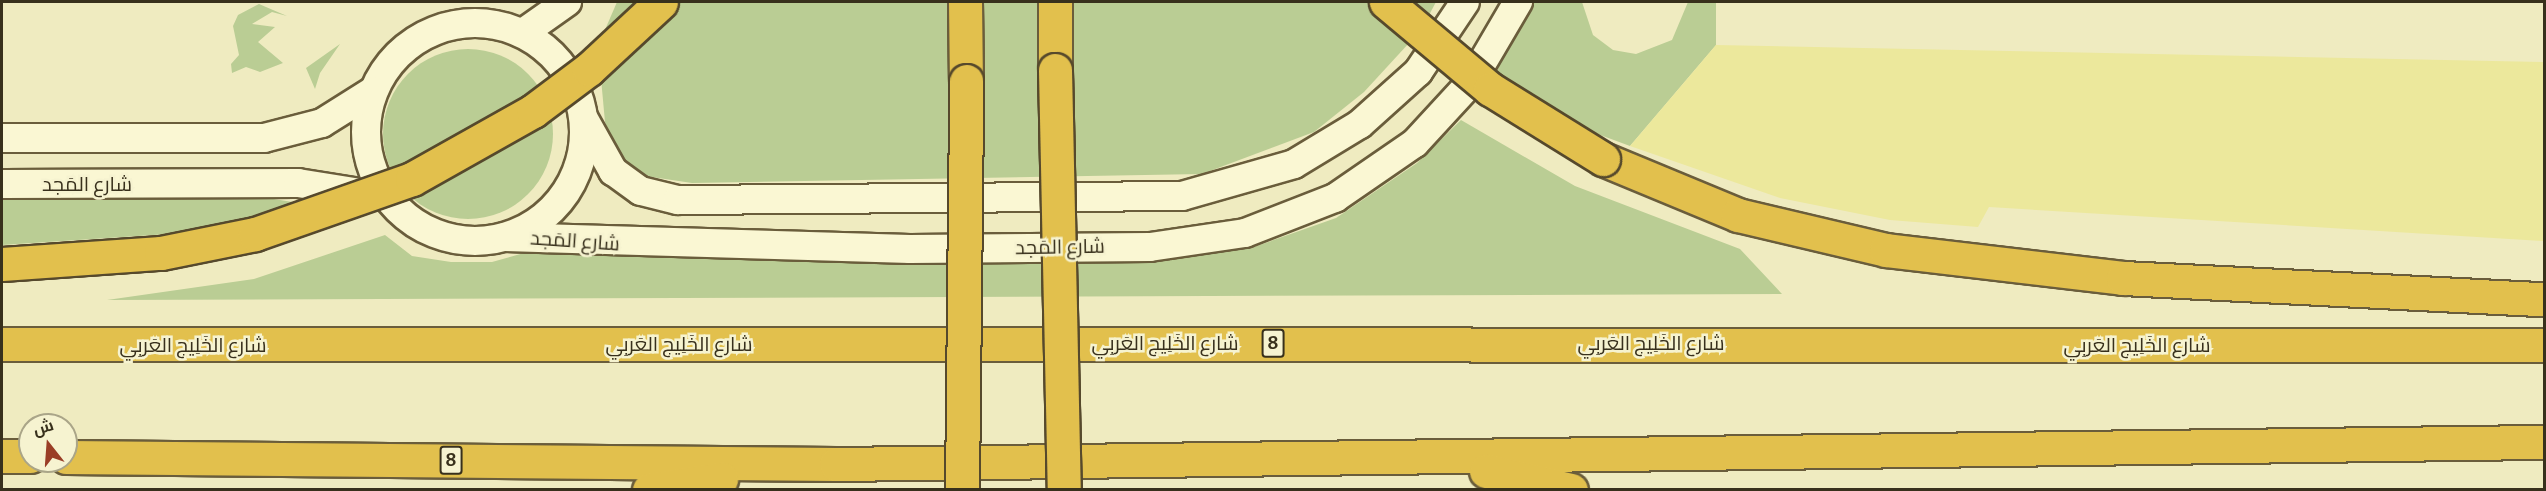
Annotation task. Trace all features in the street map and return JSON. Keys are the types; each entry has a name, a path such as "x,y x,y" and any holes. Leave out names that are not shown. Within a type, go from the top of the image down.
{"highway":[{"path":"2,264 161,253 255,234 412,179 532,111 589,69 661,2"},
{"path":"962,489 965,2"},
{"path":"1055,2 1054,70 1064,489"},
{"path":"1386,2 1490,89 1603,159 1738,215 1886,250 2122,278 2544,299"},
{"name":"شارع الخَلِيج العَربِي","path":"2,344 2544,345"},
{"name":"8","path":"78,457 836,464 1434,459 2544,442"},
{"path":"2,456 18,456"},
{"path":"1434,459 1571,489"},
{"path":"649,489 836,464"}],"street":[{"path":"523,33 567,2"},
{"path":"2,138 274,136 322,123 373,91 402,51 433,30 491,23 523,33 565,68 584,119 613,171 641,191 678,200 1182,196 1267,175 1360,124 1418,72 1465,2"},
{"name":"شارع المَجد","path":"505,237 910,249 1150,247 1245,233 1335,198 1415,143 1471,82 1518,2"},
{"path":"373,91 366,147 388,199 428,231 479,241 505,237 529,227 566,192 584,145 584,119"},
{"name":"شارع المَجد","path":"2,184 298,183 388,199"}],"green space":[{"path":"617,2 1436,2 1421,30 1364,92 1314,132 1202,174 692,183 645,176 616,156 605,122 598,46"},
{"path":"1529,2 1582,2 1593,35 1613,50 1636,54 1672,40 1688,2 1716,2 1716,45 1630,146 1584,129 1494,77"},
{"path":"259,4 287,16 272,12 252,24 275,27 258,42 283,63 260,72 246,67 232,73 231,64 239,55 233,26 238,15"},
{"path":"340,44 320,73 315,89 306,68"},
{"path":"468,49 485,50 501,55 528,74 547,101 552,117 552,151 547,167 528,194 501,213 485,218 468,219 451,218 435,213 408,194 389,167 384,151 383,134 384,117 389,101 408,74 435,55 451,50"},
{"path":"1461,120 1575,186 1740,249 1782,294 107,300 254,279 385,235 412,256 451,262 492,262 524,253 1144,259 1254,247 1336,218 1417,163"},
{"path":"255,196 305,204 199,232 2,245 2,198"}],"sand":[{"path":"1716,45 2544,62 2544,241 1989,207 1978,227 1890,220 1780,198 1630,146"}]}
